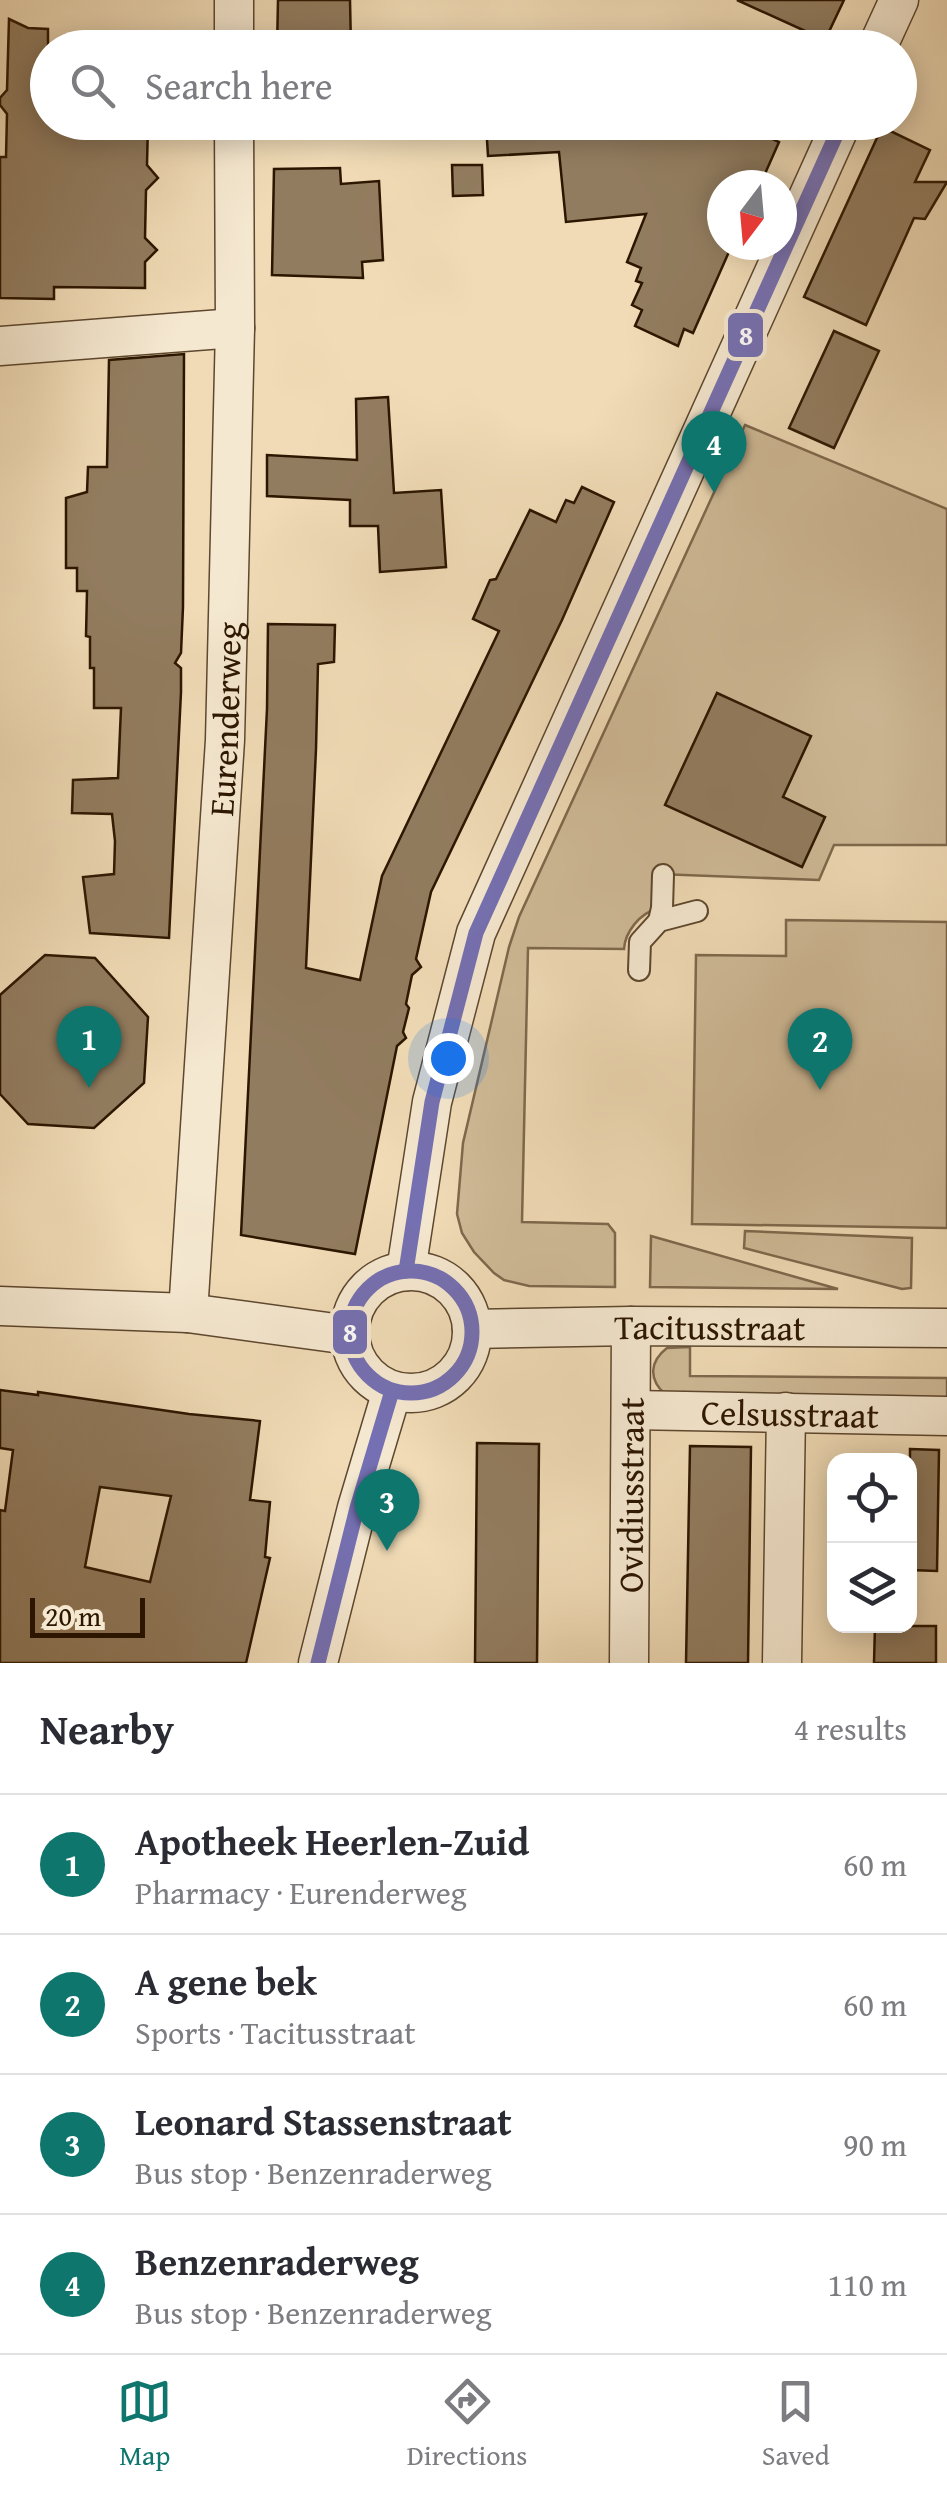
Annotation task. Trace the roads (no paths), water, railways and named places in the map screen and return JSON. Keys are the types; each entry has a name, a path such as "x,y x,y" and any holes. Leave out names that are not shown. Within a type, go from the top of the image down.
{"street":[{"path":"234,0 234,30"},
{"path":"885,30 898,0"},
{"name":"Eurenderweg","path":"188,1313 224,740 235,328 234,140"},
{"path":"406,1271 432,1102 476,933 834,140"},
{"path":"0,346 235,328"},
{"path":"406,1271 434,1275 456,1291 472,1329 470,1350 460,1369 434,1389 414,1394 392,1391 362,1370 349,1335 350,1320 364,1292 390,1274 406,1271"},
{"path":"0,1306 188,1313 349,1335"},
{"name":"Ovidiusstraat","path":"629,1663 631,1326"},
{"name":"Tacitusstraat","path":"472,1329 947,1328"},
{"path":"318,1663 357,1508 392,1391"},
{"name":"Celsusstraat","path":"632,1410 947,1416"},
{"path":"782,1663 786,1412"}],"lane":[{"path":"639,970 640,942 659,920 662,908 662,875"},
{"path":"659,920 697,912"}],"place":[{"name":"Benzenraderweg","path":"714,493"},
{"name":"Apotheek Heerlen-Zuid","path":"89,1088"},
{"name":"A gene bek","path":"820,1090"},
{"name":"Leonard Stassenstraat","path":"387,1551"}]}
